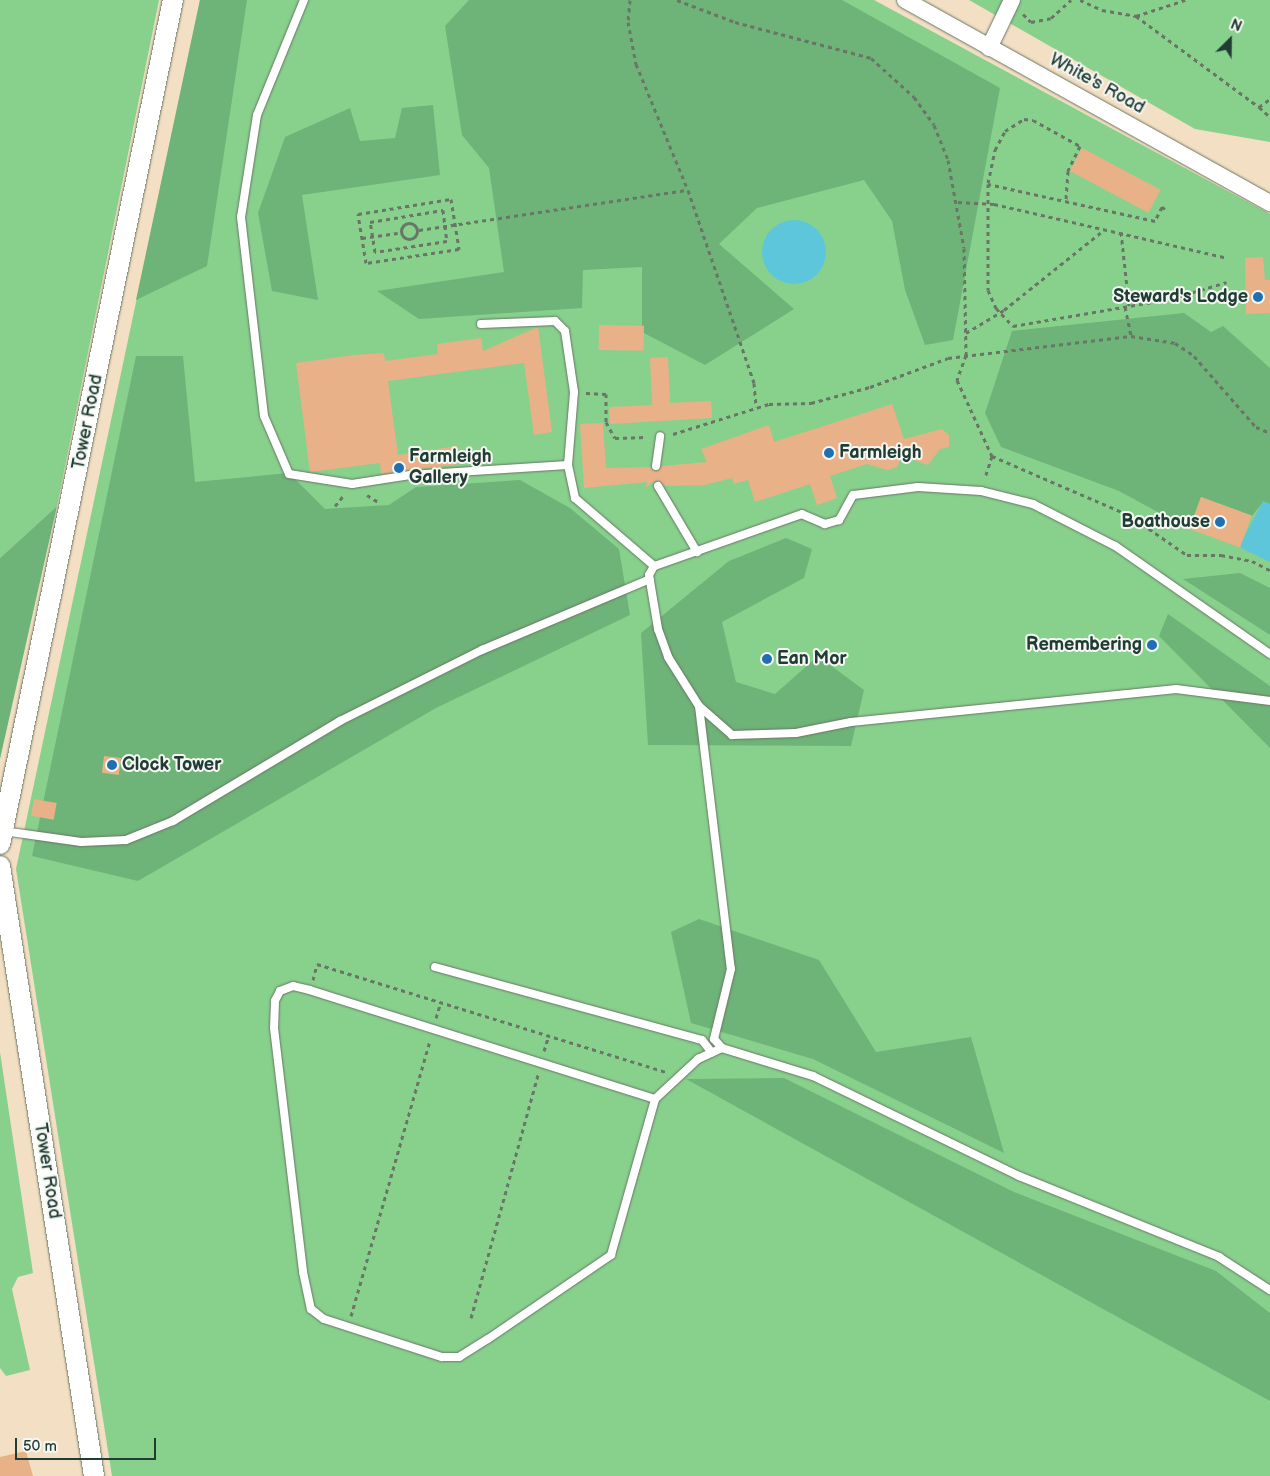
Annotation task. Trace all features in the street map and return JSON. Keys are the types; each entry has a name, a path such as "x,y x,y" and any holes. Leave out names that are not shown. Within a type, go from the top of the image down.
{"street":[{"name":"Tower Road","path":"1,837 173,0"},
{"name":"White's Road","path":"905,0 1270,203"},
{"path":"989,48 1012,0"},
{"name":"Tower Road","path":"0,866 94,1476"}],"lane":[{"path":"304,0 257,115 241,217 264,416 289,474 352,484 410,475 568,465"},
{"path":"481,324 555,321 565,331 574,392 568,465 575,498 654,566"},
{"path":"656,466 660,436"},
{"path":"658,486 697,552"},
{"path":"654,566 802,514 825,524 839,520 853,495 918,487 981,491 1033,504 1114,546 1270,654"},
{"path":"654,566 650,579 658,629 668,657 699,706 732,735 748,735 1176,689 1270,701"},
{"path":"1,837 81,842 126,840 173,821 340,721 482,650 650,579"},
{"path":"699,706 731,970 714,1039 722,1048 813,1076 1020,1176 1219,1258 1270,1290"},
{"path":"435,967 702,1040 712,1053"},
{"path":"655,1099 310,990 293,986 280,991 274,1001 274,1028 306,1292 311,1309 348,1326 442,1357 459,1357 590,1271 610,1254 655,1099 698,1060 722,1048"}],"path":[{"path":"630,0 628,22 636,64 688,190 754,384 756,407"},
{"path":"677,0 735,22 871,58 914,97 934,125 958,202 964,248 966,355 957,380 992,456 1129,515 1187,555 1221,555 1252,561 1270,570"},
{"path":"1012,0 1031,22 1051,18 1071,0"},
{"path":"1080,0 1102,10 1136,16 1270,116"},
{"path":"1136,16 1185,0"},
{"path":"1260,107 1270,99"},
{"path":"1066,200 1068,171 1080,146 1033,120 1024,119 1006,131 995,150 988,184 986,203 988,290 1000,312 1013,326 1127,307 1227,282"},
{"path":"988,184 1155,221 1162,207 1165,209"},
{"path":"410,238 419,230 688,190"},
{"path":"450,199 458,249 366,263 362,238 358,214 450,199"},
{"path":"958,202 986,203 1121,232 1227,258"},
{"path":"443,210 448,241 375,252 370,222 406,216 443,210"},
{"path":"406,216 408,225"},
{"path":"408,225 419,230"},
{"path":"398,233 408,225"},
{"path":"966,333 1000,312 1105,229"},
{"path":"1121,232 1131,336"},
{"path":"362,238 398,233 410,238"},
{"path":"410,238 412,246"},
{"path":"574,392 606,394 606,422 615,438 660,436 756,407 811,403 966,355 1131,336 1153,336 1188,352 1217,378 1256,426 1270,432"},
{"path":"981,491 992,456"},
{"path":"310,990 317,964 672,1074"},
{"path":"348,1326 441,1002"},
{"path":"471,1318 549,1035"}],"green space":[{"path":"0,0 159,0 57,506 0,558"},
{"name":"Farmleigh","path":"200,0 874,0 1270,214 1270,1476 112,1476 16,869"},
{"path":"200,0 247,0 207,266 136,300"},
{"path":"469,0 842,0 1000,88 953,340 925,345 905,290 892,221 864,180 757,208 719,244 794,309 705,365 642,332 642,267 583,270 582,308 419,319 377,291 504,272 489,168 462,135 445,26"},
{"path":"969,0 1270,0 1270,142 1195,129"},
{"path":"433,105 440,175 302,195 318,300 272,291 258,213 285,137 350,108 360,141 395,138 402,108"},
{"path":"1184,313 1211,332 1223,326 1270,368 1270,504 1263,502 1252,516 1201,497 1189,529 1119,491 1001,447 985,413 1012,331"},
{"path":"136,356 183,356 195,482 289,473 325,509 389,505 416,487 520,480 570,508 619,549 630,615 436,708 138,881 32,856"},
{"path":"57,506 0,759 0,558"},
{"path":"786,538 812,549 804,578 722,622 736,682 775,694 818,656 864,690 851,746 648,745 641,633 729,561"},
{"path":"1240,573 1270,588 1270,635 1183,579"},
{"path":"1168,614 1270,686 1270,748 1159,636"},
{"path":"699,919 819,960 876,1052 971,1037 1004,1153 813,1059 691,1023 671,932"},
{"path":"0,1052 33,1273 18,1277 12,1289 30,1370 6,1376 0,1368"},
{"path":"784,1078 1014,1192 1216,1271 1270,1313 1270,1401 686,1079"}],"water":[{"path":"788,220 800,220 817,229 824,240 826,252 824,264 817,275 800,284 788,284 776,279 767,270 762,258 762,246 767,234 776,225"},
{"path":"1263,501 1270,504 1270,562 1239,547"}],"building":[{"path":"1082,148 1161,190 1148,213 1070,171"},
{"name":"Steward's Lodge","path":"1263,257 1265,280 1270,280 1270,313 1246,314 1245,258"},
{"path":"599,325 644,326 644,351 599,350"},
{"path":"538,327 552,432 534,435 524,363 388,381 398,455 457,446 460,464 381,474 380,463 310,472 296,363 384,353 385,361 438,354 437,344 481,338 483,351"},
{"path":"668,357 670,403 711,401 712,418 610,424 609,407 652,405 650,358"},
{"name":"Farmleigh","path":"892,404 904,439 942,429 949,435 949,447 940,449 928,465 902,456 897,467 887,470 867,464 830,476 837,498 817,505 810,484 755,502 748,480 734,484 732,478 705,485 664,486 657,480 646,487 647,482 584,488 580,424 603,423 606,468 651,467 656,472 662,466 707,462 701,449 769,425 774,442"},
{"name":"Boathouse","path":"1201,497 1252,515 1240,547 1189,529"},
{"name":"Clock Tower","path":"104,756 121,758 119,775 102,773"},
{"path":"34,799 57,803 54,820 31,816"},
{"path":"26,1451 33,1476 0,1476 0,1457"}],"place":[{"name":"Steward's Lodge","path":"1258,297"},
{"name":"Farmleigh","path":"829,453"},
{"name":"Farmleigh Gallery","path":"399,468"},
{"name":"Boathouse","path":"1220,522"},
{"name":"Remembering","path":"1152,645"},
{"name":"Ean Mor","path":"767,659"},
{"name":"Clock Tower","path":"112,765"}]}
